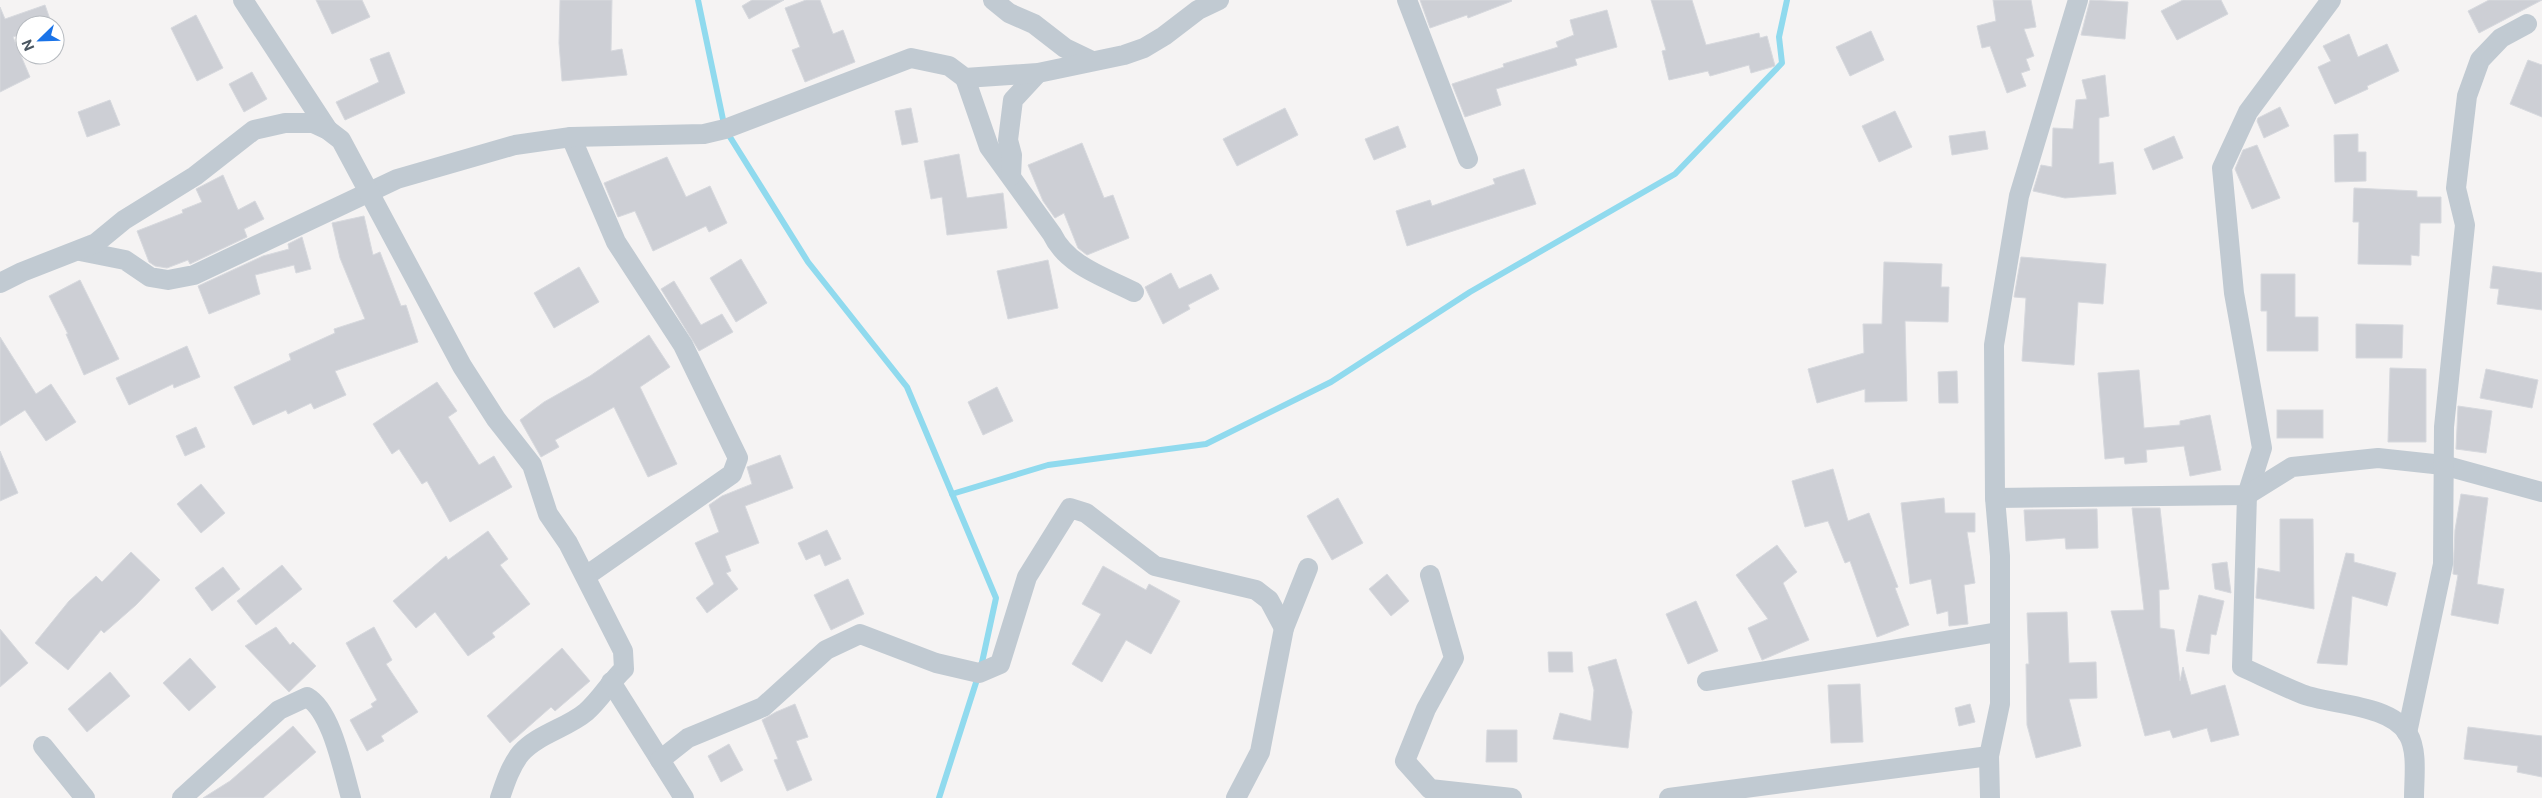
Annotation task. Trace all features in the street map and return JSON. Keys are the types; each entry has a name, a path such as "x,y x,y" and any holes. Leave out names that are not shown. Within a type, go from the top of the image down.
{"street":[{"path":"243,0 328,130"},
{"path":"993,0 1009,12 1034,24 1065,48 1090,60"},
{"path":"965,78 1038,73 1090,60 1124,55 1144,48 1164,36 1198,10 1219,0"},
{"path":"1406,0 1468,159"},
{"path":"1990,798 1989,756 2000,704 1998,632 2000,556 1995,498 1994,345 2019,196 2078,0"},
{"path":"2331,0 2248,112 2222,168 2234,293 2262,448 2247,495 2242,667 2303,695 2367,709 2393,719 2407,733 2413,753 2414,798"},
{"path":"2407,733 2443,564 2444,427 2465,225 2456,188 2467,96 2480,60 2501,38 2527,24"},
{"path":"80,251 125,260 150,277 168,280 180,279 194,275 397,179 515,145 571,137 704,134 725,129 911,58 949,66 965,78 989,147 1052,234 1058,248 1082,267 1134,292"},
{"path":"1011,176 1012,155 1008,140 1013,100 1038,73"},
{"path":"0,283 22,272 80,251 96,243 158,196 195,176 254,130 285,123 312,123 328,130 341,140 462,366 496,419 532,465 548,514 568,543 624,650 624,669 583,714 535,742 521,753 507,778 500,798"},
{"path":"571,137 616,242 683,345 738,458 732,474 586,576"},
{"path":"1995,498 2247,495 2292,468 2378,458 2443,465 2542,492"},
{"path":"660,760 688,738 763,707 826,650 860,634 936,664 979,673 1000,664 1027,576 1070,508 1086,513 1155,566 1256,590 1269,600 1284,628"},
{"path":"1236,798 1260,752 1284,628 1308,568"},
{"path":"1430,575 1454,658 1426,709 1405,761 1430,789 1512,798"},
{"path":"1707,681 1998,632"},
{"path":"611,682 684,798"},
{"path":"182,798 279,710 307,697 320,708 333,737 352,798"},
{"path":"43,746 85,798"},
{"path":"1669,798 1989,756"}],"building":[{"path":"316,0 362,0 370,17 332,34"},
{"path":"560,0 612,0 611,51 622,49 627,75 562,81 559,43"},
{"path":"752,0 784,0 749,19 742,6"},
{"path":"806,0 820,0 833,34 843,30 855,62 805,82 792,50 800,47 785,8"},
{"path":"1420,0 1512,1 1468,18 1467,15 1430,28"},
{"path":"1651,0 1692,0 1706,45 1759,33 1760,38 1767,36 1775,66 1751,73 1749,65 1710,76 1708,71 1669,80 1662,51 1666,50"},
{"path":"1993,0 2031,0 2036,27 2024,29 2034,56 2026,59 2030,70 2021,73 2026,86 2007,93 1990,46 1982,48 1977,26 1996,21"},
{"path":"2090,0 2128,2 2125,39 2081,35"},
{"path":"2183,0 2221,0 2228,14 2177,40 2161,11"},
{"path":"2489,0 2542,0 2479,33 2468,11"},
{"path":"45,5 48,15 16,15"},
{"path":"0,7 5,19 15,16 15,36 13,37 15,42 15,65 25,65 30,77 0,92"},
{"path":"1607,10 1617,47 1575,59 1577,65 1496,89 1501,105 1465,117 1452,84 1504,67 1503,64 1558,47 1556,42 1574,35 1570,20"},
{"path":"196,15 223,68 197,81 171,28"},
{"path":"1871,31 1884,60 1850,76 1836,47"},
{"path":"2349,34 2358,57 2387,44 2399,71 2367,86 2368,89 2335,104 2318,67 2331,61 2323,46"},
{"path":"389,52 405,93 345,120 336,102 379,82 370,59"},
{"path":"2528,60 2542,65 2542,117 2510,104"},
{"path":"252,72 267,99 244,112 229,84"},
{"path":"2105,75 2109,116 2099,118 2099,164 2113,162 2116,194 2065,198 2033,191 2041,165 2052,167 2053,128 2073,129 2076,100 2087,99 2082,80"},
{"path":"110,100 120,125 87,137 78,112"},
{"path":"2280,107 2289,126 2264,138 2257,121 2258,118"},
{"path":"911,108 918,142 902,145 895,111"},
{"path":"1285,108 1298,135 1237,166 1223,139"},
{"path":"1895,111 1912,147 1879,162 1862,126"},
{"path":"1398,126 1406,147 1374,160 1365,139"},
{"path":"1985,131 1988,149 1952,155 1949,136"},
{"path":"2358,134 2358,152 2366,152 2366,181 2335,182 2334,135"},
{"path":"2174,136 2183,158 2153,170 2144,149"},
{"path":"1082,143 1104,198 1113,195 1129,238 1087,255 1078,248 1064,213 1055,218 1043,201 1028,165"},
{"path":"2257,145 2280,198 2252,209 2235,169 2243,150"},
{"path":"959,154 967,198 1003,193 1007,228 947,235 942,197 931,199 924,161"},
{"path":"667,157 686,197 710,186 727,223 709,232 706,226 653,251 635,211 618,217 604,183"},
{"path":"1524,169 1536,204 1407,246 1396,211 1430,200 1432,206 1495,184 1493,179"},
{"path":"223,175 238,210 255,201 264,219 244,229 247,237 190,264 188,260 167,268 155,266 149,262 137,231 183,213 182,210 202,202 196,189"},
{"path":"2354,188 2417,191 2417,197 2441,197 2441,223 2420,223 2419,256 2411,255 2411,265 2358,264 2359,222 2353,222"},
{"path":"364,216 373,255 380,252 401,306 406,305 418,342 335,371 346,395 314,409 311,403 288,414 286,410 253,425 234,387 291,360 289,354 335,333 334,329 365,319 340,258 332,223"},
{"path":"302,237 311,269 296,273 294,265 255,275 260,294 209,314 198,286 263,256 289,249 288,244"},
{"path":"2021,257 2106,264 2103,304 2078,302 2074,365 2022,361 2026,298 2014,297"},
{"path":"741,259 767,303 736,322 710,278"},
{"path":"1048,260 1058,308 1008,319 997,271"},
{"path":"1884,262 1942,264 1941,287 1949,287 1948,322 1905,321 1907,401 1865,402 1865,389 1817,403 1808,369 1864,353 1863,324 1882,324"},
{"path":"2493,266 2542,273 2542,310 2497,304 2499,289 2490,288"},
{"path":"579,267 599,302 554,328 534,293"},
{"path":"1171,273 1179,289 1211,274 1219,289 1188,305 1190,309 1163,324 1145,287"},
{"path":"2261,274 2295,274 2295,317 2318,317 2318,351 2267,351 2267,311 2261,311"},
{"path":"80,280 119,359 84,375 66,334 68,334 49,296"},
{"path":"674,281 701,325 722,314 733,332 699,351 661,289"},
{"path":"2356,324 2403,325 2402,358 2356,358"},
{"path":"649,335 670,367 640,387 677,464 648,477 614,407 555,440 559,447 541,457 520,420 544,402 590,376"},
{"path":"0,337 36,394 51,384 76,422 46,441 25,410 0,426"},
{"path":"187,346 200,377 174,388 173,384 129,405 116,378"},
{"path":"2390,368 2426,369 2426,442 2388,442"},
{"path":"2486,369 2538,380 2532,408 2480,398"},
{"path":"2139,370 2144,428 2180,425 2180,421 2210,415 2221,470 2190,476 2184,446 2146,450 2147,462 2125,464 2124,457 2105,459 2098,373"},
{"path":"1957,371 1958,403 1939,403 1938,372"},
{"path":"437,382 457,411 448,417 479,465 494,456 512,487 450,522 427,481 422,484 399,449 392,454 373,424"},
{"path":"997,387 1013,421 983,435 968,402"},
{"path":"2458,406 2492,411 2486,453 2456,449"},
{"path":"2277,410 2323,410 2323,438 2277,438"},
{"path":"196,427 205,447 185,456 176,436"},
{"path":"0,451 18,493 0,501"},
{"path":"780,455 793,488 745,506 759,543 725,556 731,571 726,573 738,589 707,613 696,598 714,584 695,543 719,532 709,505 722,496 752,484 747,467"},
{"path":"1833,469 1848,521 1869,513 1898,587 1895,588 1909,625 1877,637 1850,561 1845,563 1828,521 1805,527 1792,481"},
{"path":"201,484 225,513 201,533 177,504"},
{"path":"2461,494 2488,498 2477,584 2504,589 2498,624 2451,615 2458,575 2453,574 2455,530"},
{"path":"1338,498 1363,543 1332,560 1307,516"},
{"path":"1944,498 1945,513 1975,513 1975,532 1967,532 1975,583 1964,585 1968,624 1949,626 1948,611 1937,614 1931,579 1910,584 1901,503"},
{"path":"2132,508 2160,508 2169,589 2159,590 2160,628 2174,630 2180,681 2183,667 2191,695 2225,685 2239,735 2211,742 2207,728 2173,738 2170,730 2145,736 2111,611 2144,610"},
{"path":"2097,509 2098,548 2066,549 2065,538 2026,541 2024,510"},
{"path":"2280,519 2313,519 2314,609 2256,598 2258,568 2280,572"},
{"path":"827,530 841,559 825,566 820,554 806,560 798,543"},
{"path":"488,531 508,559 500,565 530,604 492,633 495,637 468,656 435,612 416,628 393,601 446,556 448,560"},
{"path":"1777,545 1797,572 1783,583 1809,640 1762,660 1748,628 1768,619 1736,575"},
{"path":"131,552 160,580 136,605 104,633 101,630 68,670 35,643 69,601 96,576 102,582"},
{"path":"2346,553 2354,554 2354,562 2396,573 2387,606 2352,596 2347,665 2317,663"},
{"path":"2227,562 2231,593 2215,589 2212,564"},
{"path":"282,565 302,589 256,625 237,601"},
{"path":"1103,566 1146,590 1149,584 1180,601 1151,654 1126,640 1102,682 1072,664 1101,614 1082,604"},
{"path":"223,567 240,589 212,611 195,588"},
{"path":"1387,574 1409,601 1391,616 1369,589"},
{"path":"848,579 864,614 831,630 814,595"},
{"path":"2199,595 2224,601 2216,635 2211,634 2209,654 2186,651"},
{"path":"1696,601 1718,651 1688,664 1666,614"},
{"path":"2067,612 2069,663 2096,662 2097,698 2069,699 2081,746 2036,758 2027,725 2026,664 2029,664 2027,613"},
{"path":"276,627 290,645 293,642 316,666 289,692 245,646"},
{"path":"374,627 392,660 386,664 418,712 381,736 384,741 367,751 350,720 373,707 371,704 377,700 346,643"},
{"path":"0,629 28,663 0,687"},
{"path":"562,648 590,681 555,711 551,707 510,743 487,716"},
{"path":"1548,652 1572,652 1573,672 1549,672"},
{"path":"190,658 216,687 189,711 163,683"},
{"path":"1616,659 1632,712 1628,748 1553,739 1560,713 1591,721 1594,690 1588,667"},
{"path":"110,672 130,696 87,732 68,709"},
{"path":"1860,684 1863,742 1831,743 1828,685"},
{"path":"795,704 808,737 796,741 812,780 787,791 774,760 778,759 762,720"},
{"path":"1970,704 1975,722 1959,726 1955,708"},
{"path":"293,726 316,752 263,798 203,798 230,781"},
{"path":"2468,727 2542,736 2542,777 2517,772 2518,766 2464,759"},
{"path":"1487,730 1517,730 1517,762 1486,762"},
{"path":"729,744 743,770 721,782 708,756"}],"waterway":[{"path":"698,0 725,129 808,262 907,387 996,598 981,667 939,798"},
{"path":"952,494 1048,465 1206,444 1331,382 1470,292 1675,174 1782,63 1779,37 1787,0"}]}
